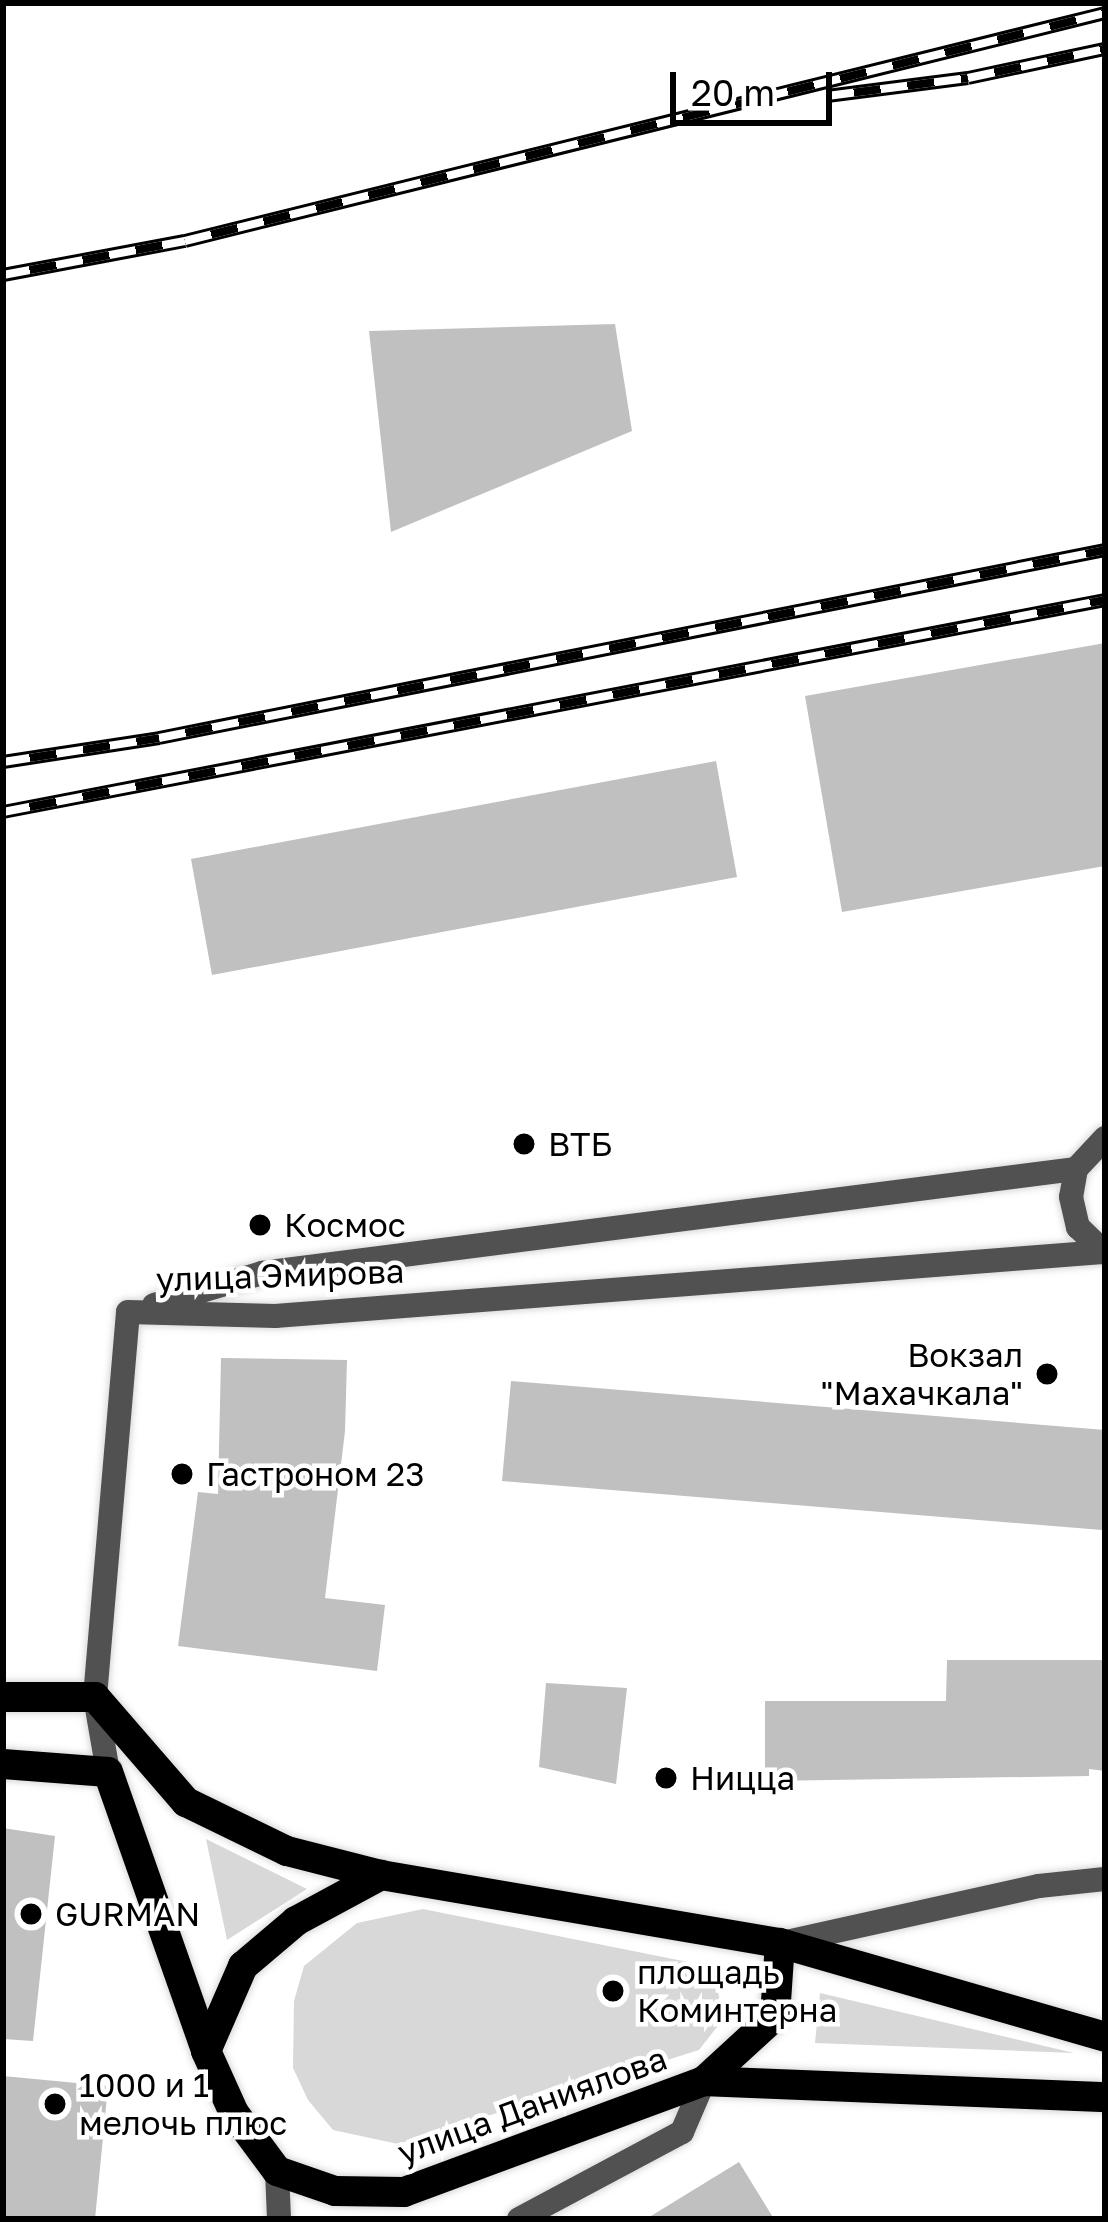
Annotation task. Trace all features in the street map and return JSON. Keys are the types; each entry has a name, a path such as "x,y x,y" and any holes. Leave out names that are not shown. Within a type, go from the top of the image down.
{"main road":[{"path":"3,1697 95,1697 186,1802 287,1851 382,1875 780,1943 1105,2037"},
{"path":"3,1764 108,1772 206,2051 234,2113 277,2171"},
{"path":"206,2051 243,1966 296,1921 382,1875"},
{"path":"704,2081 776,2016 780,1943"},
{"name":"улица Даниялова","path":"277,2171 335,2191 404,2192 704,2081 1105,2097"}],"street":[{"path":"1076,1169 1105,1138"},
{"name":"улица Эмирова","path":"128,1312 262,1274 1076,1169 1071,1198 1078,1227 1104,1252"},
{"name":"улица Эмирова","path":"128,1312 275,1316 1104,1252"},
{"path":"108,1772 95,1697 128,1312"},
{"path":"780,1943 1040,1886 1105,1879"},
{"path":"519,2219 682,2132 704,2081"},
{"path":"277,2171 279,2219"}],"shaded area":[{"path":"206,1839 307,1889 227,1940"},
{"path":"423,1909 688,1962 705,1971 718,1992 724,2018 699,2050 398,2144 333,2130 308,2100 293,2068 294,2001 304,1966 357,1923"},
{"path":"820,1993 1074,2053 815,2043"}],"building":[{"path":"615,324 632,431 391,532 369,331"},
{"path":"1105,643 1105,866 842,912 805,696"},
{"path":"716,761 737,877 212,975 191,859"},
{"path":"221,1358 347,1360 345,1431 325,1598 385,1605 377,1671 178,1646 198,1492 218,1494"},
{"path":"511,1381 1105,1430 1102,1530 502,1481"},
{"path":"947,1660 1105,1660 1105,1771 1089,1769 1089,1776 765,1781 765,1701 946,1701"},
{"path":"546,1683 627,1688 616,1784 539,1767"},
{"path":"3,1828 55,1836 33,2041 3,2039"},
{"path":"3,2076 108,2086 95,2219 3,2219"},
{"path":"739,2162 774,2219 646,2219"}],"railway":[{"path":"3,275 185,241 1105,13"},
{"path":"827,96 968,78 1105,49"},
{"path":"3,762 159,738 1105,550"},
{"path":"3,812 1105,600"}],"place":[{"name":"ВТБ","path":"524,1144"},
{"name":"Космос","path":"260,1225"},
{"name":"Вокзал \"Махачкала\"","path":"1047,1374"},
{"name":"Гастроном 23","path":"182,1474"},
{"name":"Ницца","path":"666,1778"},
{"name":"GURMAN","path":"31,1914"},
{"name":"площадь Коминтерна","path":"613,1991"},
{"name":"1000 и 1 мелочь плюс","path":"55,2104"}]}
